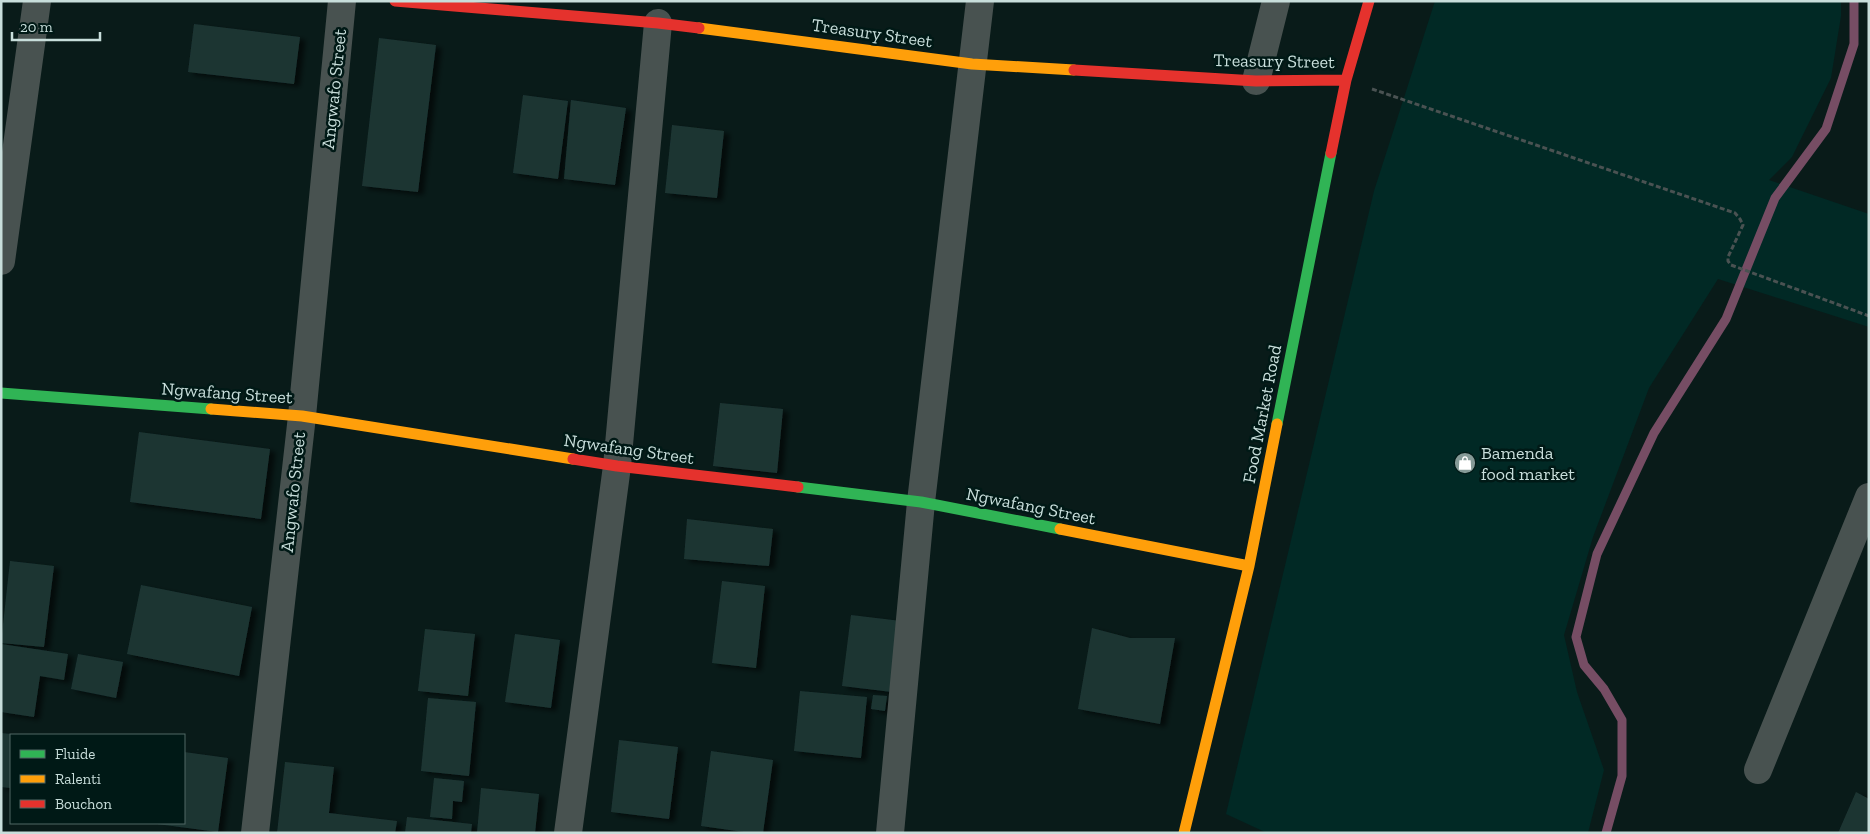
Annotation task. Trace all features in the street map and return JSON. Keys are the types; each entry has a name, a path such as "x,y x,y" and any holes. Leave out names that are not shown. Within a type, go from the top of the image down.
{"main road":[{"name":"Treasury Street","path":"395,1 658,23 972,64 1256,81 1346,80"},
{"name":"Food Market Road","path":"1189,831 1249,566 1346,80 1369,1"},
{"name":"Ngwafang Street","path":"1,393 302,416 617,466 921,502 1249,566"}],"street":[{"path":"1,261 38,1"},
{"name":"Angwafo Street","path":"255,833 302,416 342,1"},
{"path":"890,833 921,502 980,1"},
{"path":"1256,81 1276,1"},
{"path":"568,833 617,466 658,23"},
{"path":"1758,770 1869,497"}],"path":[{"path":"1346,80 1734,213 1740,218 1743,225 1728,257 1731,265 1869,316"}],"shaded area":[{"name":"Bamenda food market","path":"1435,1 1841,1 1841,16 1831,78 1792,157 1769,180 1869,214 1869,327 1718,279 1649,388 1593,537 1564,635 1577,692 1604,770 1588,833 1267,833 1226,814 1374,191"}],"building":[{"path":"194,24 300,37 294,84 188,72"},
{"path":"379,38 436,45 418,192 362,186"},
{"path":"523,95 568,101 558,179 513,173"},
{"path":"571,100 626,108 615,185 564,179"},
{"path":"672,125 724,131 717,198 665,193"},
{"path":"720,403 783,409 777,473 713,466"},
{"path":"139,432 270,449 261,519 130,502"},
{"path":"687,519 773,529 769,566 684,559"},
{"path":"10,561 54,566 44,647 1,643"},
{"path":"722,581 765,586 756,668 712,663"},
{"path":"141,585 252,607 239,676 127,654"},
{"path":"851,615 901,621 892,692 842,686"},
{"path":"1092,628 1130,638 1175,638 1160,724 1078,709"},
{"path":"425,629 475,634 468,696 418,691"},
{"path":"515,634 560,640 551,708 505,702"},
{"path":"1,644 68,654 64,680 40,676 34,717 1,712"},
{"path":"78,654 123,662 116,698 71,689"},
{"path":"800,691 867,697 861,758 794,751"},
{"path":"873,695 887,696 885,711 871,709"},
{"path":"428,698 476,702 469,776 421,771"},
{"path":"1,733 11,734 10,788 1,787"},
{"path":"619,740 678,747 669,819 611,812"},
{"path":"711,751 773,760 763,833 701,826"},
{"path":"185,752 228,758 218,832 157,824 185,824"},
{"path":"285,762 334,767 329,813 397,821 395,833 277,833"},
{"path":"434,778 464,781 462,802 453,801 452,819 430,817"},
{"path":"481,788 539,794 535,833 477,833"},
{"path":"1856,792 1869,799 1869,833 1838,833"},
{"path":"407,817 472,824 471,833 405,833"}],"waterway":[{"path":"1606,833 1622,776 1622,720 1604,689 1584,665 1576,637 1597,554 1654,433 1726,319 1775,198 1826,129 1854,44 1854,1"}],"traffic: fast":[{"path":"1277,424 1331,153"},
{"path":"1,393 211,409"},
{"path":"798,487 921,502 1060,529"}],"traffic: slow":[{"path":"699,28 972,64 1074,70"},
{"path":"211,409 302,416 573,459"},
{"path":"1184,833 1249,566 1277,424"},
{"path":"1060,529 1249,566"}],"traffic: jam":[{"path":"395,1 699,28"},
{"path":"1331,153 1346,80 1369,1"},
{"path":"1074,70 1256,81 1346,80"},
{"path":"573,459 617,466 798,487"}],"place":[{"name":"Bamenda food market","path":"1465,463"}]}
